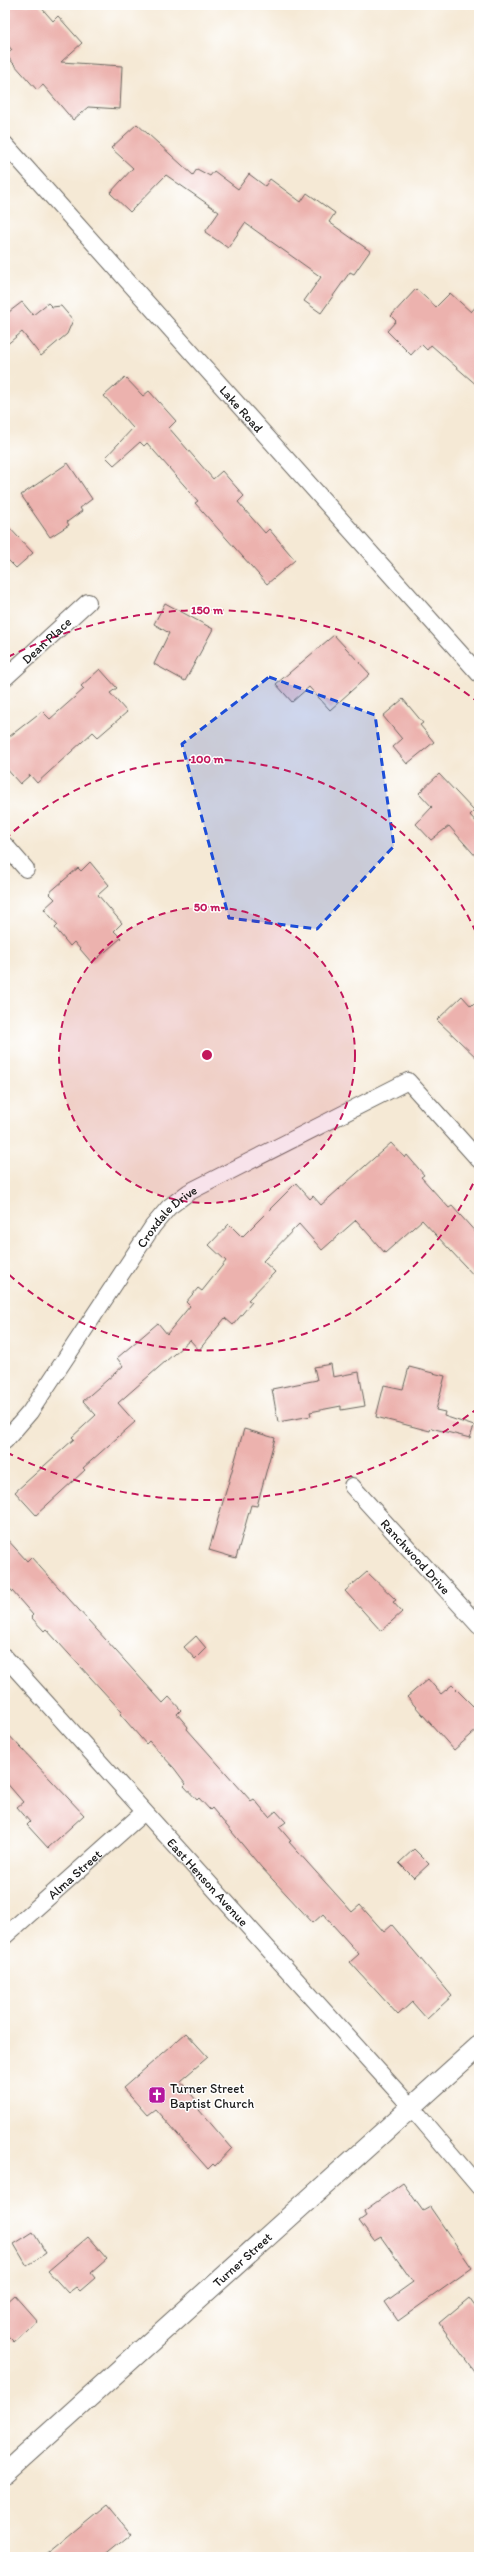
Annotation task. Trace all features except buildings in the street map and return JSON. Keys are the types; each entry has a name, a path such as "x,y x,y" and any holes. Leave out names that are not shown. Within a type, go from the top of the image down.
{"street":[{"name":"Lake Road","path":"5,144 479,674"},
{"name":"Dean Place","path":"5,678 88,602"},
{"path":"5,845 26,869"},
{"name":"Croxdale Drive","path":"5,1441 30,1412 153,1226 169,1207 189,1192 408,1081 479,1160"},
{"name":"Ranchwood Drive","path":"352,1486 479,1626"},
{"name":"East Henson Avenue","path":"5,1658 411,2107 479,2186"},
{"name":"Alma Street","path":"5,1936 144,1812"},
{"name":"Turner Street","path":"5,2473 479,2046"}],"highlighted area":[{"path":"269,677 375,715 394,846 317,929 229,918 182,744"}],"place":[{"name":"Turner Street Baptist Church","path":"157,2095"}]}
